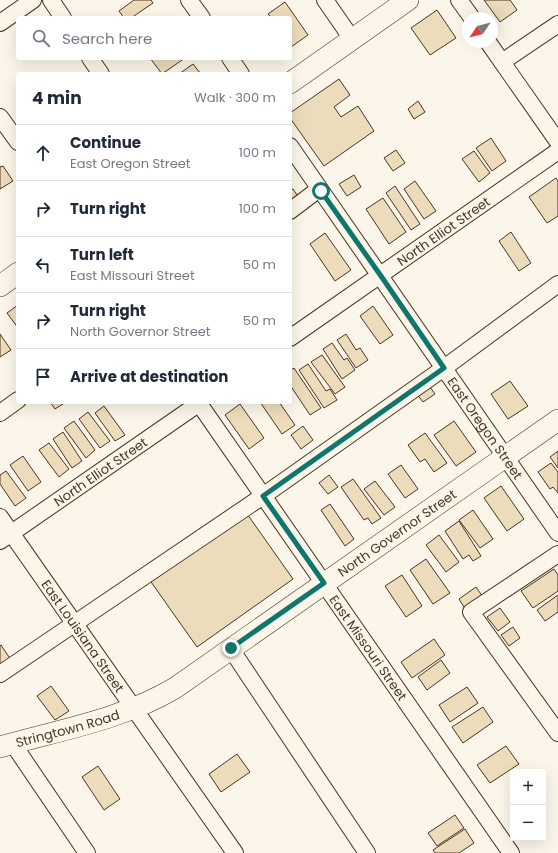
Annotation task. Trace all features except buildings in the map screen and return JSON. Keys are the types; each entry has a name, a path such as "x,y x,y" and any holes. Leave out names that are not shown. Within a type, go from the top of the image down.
{"main road":[{"path":"292,82 408,0"},
{"path":"0,286 16,274"},
{"name":"North Governor Street","path":"134,709 161,697 175,688 558,420"},
{"name":"Stringtown Road","path":"6,745 107,719 134,709"}],"street":[{"path":"0,23 33,0"},
{"path":"51,0 62,16"},
{"path":"189,0 201,16"},
{"path":"325,0 352,39"},
{"path":"459,0 468,12"},
{"path":"502,62 558,24"},
{"path":"492,48 558,142"},
{"path":"91,60 100,72"},
{"path":"231,60 240,72"},
{"path":"0,116 16,139"},
{"name":"East Oregon Street","path":"292,149 558,532"},
{"name":"North Elliot Street","path":"292,337 381,276 558,151"},
{"path":"292,209 319,189"},
{"path":"0,674 263,496 444,368 558,284"},
{"path":"0,413 16,401"},
{"name":"North Elliot Street","path":"6,537 196,404"},
{"name":"East Missouri Street","path":"200,404 511,853"},
{"name":"East Louisiana Street","path":"0,516 6,537 74,623 235,853"},
{"path":"558,554 471,612 558,733"},
{"path":"231,648 367,853"},
{"path":"6,745 87,853"}],"route":[{"path":"231,648 324,583 263,496 444,368 321,191"}]}
